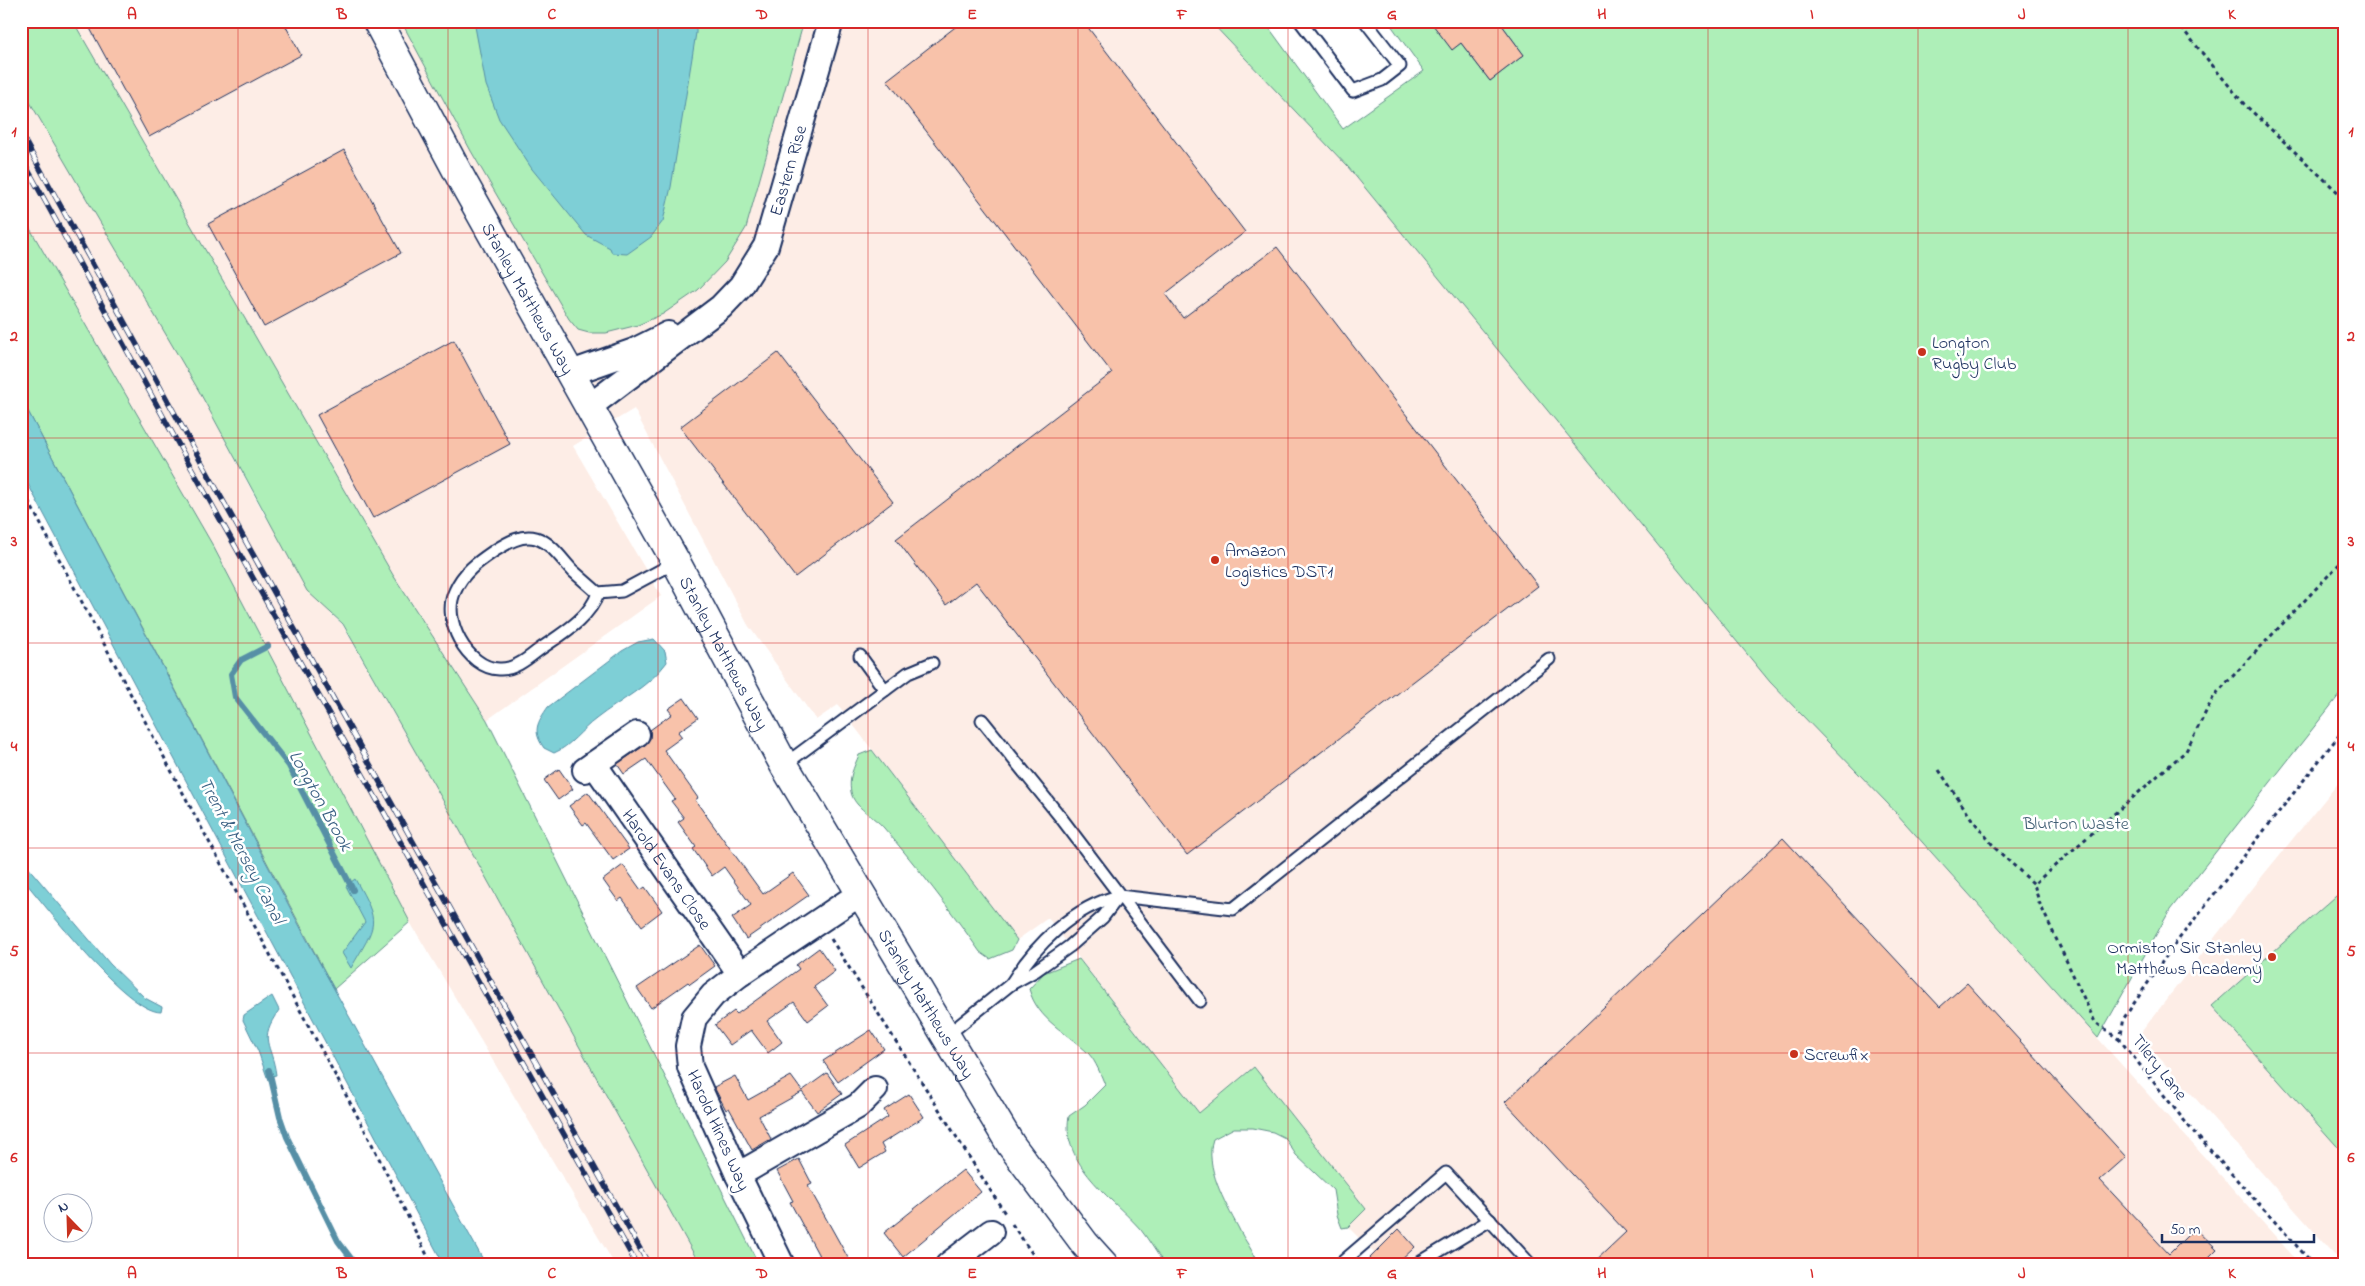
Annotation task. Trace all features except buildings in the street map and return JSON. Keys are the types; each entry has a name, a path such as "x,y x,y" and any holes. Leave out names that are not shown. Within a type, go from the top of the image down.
{"main road":[{"name":"Stanley Matthews Way","path":"377,21 463,182 676,562 784,766 1012,1146 1084,1244 1104,1265"}],"street":[{"name":"Eastern Rise","path":"590,406 721,307 741,286 766,246 831,21"},
{"name":"Eastern Rise","path":"571,373 634,351 721,307"},
{"name":"Harold Evans Close","path":"637,734 590,767 740,974"},
{"name":"Harold Hines Way","path":"782,1265 738,1175 690,1068 688,1046 694,1018 713,996 740,974 861,893"},
{"path":"738,1175 858,1106 874,1089"},
{"path":"948,1265 991,1232"}],"lane":[{"path":"1300,21 1353,91 1382,80 1400,66 1365,21"},
{"path":"598,593 586,615 526,660 500,670 488,668 478,662 468,652 460,639 451,611 454,592 472,566 508,542 521,538 538,539 549,546 598,593 622,591 676,562"},
{"path":"860,656 885,690"},
{"path":"1011,984 1024,962 1056,929 1100,900 1119,896 1233,909 1548,659"},
{"path":"784,766 908,673 932,663"},
{"path":"982,720 1014,757 1200,1001"},
{"path":"945,1037 1011,984 1035,971 1070,946 1103,916 1119,896"},
{"path":"1340,1265 1446,1173 1531,1265"},
{"path":"1416,1265 1490,1220"}],"path":[{"path":"2176,21 2244,104 2344,198"},
{"path":"21,487 195,817 366,1134 432,1265"},
{"path":"2034,884 2186,750 2214,696 2344,558"},
{"name":"Tilery Lane","path":"2314,1265 2191,1129 2120,1040 2124,1018 2171,949 2344,729"},
{"path":"1939,770 1996,849 2034,884 2039,902 2095,1022 2120,1040"},
{"path":"819,921 995,1198 1040,1265"}],"shaded area":[{"path":"21,21 199,391 264,514 331,614 342,624 458,827 700,1265 615,1265 410,922 212,544 21,213"},
{"path":"73,21 1210,21 1348,166 1770,682 1888,804 2301,1265 1377,1265 1369,1257 1374,1253 1348,1227 1366,1209 1254,1067 1199,1113 1048,918 1017,940 838,705 816,720 748,625 634,409 573,446 661,596 487,720 393,575"},
{"name":"Ormiston Sir Stanley Matthews Academy","path":"2344,776 2344,1265 2139,1035 2260,879"}],"green space":[{"path":"21,21 73,21 393,575 487,720 759,1265 700,1265 458,827 343,624 307,591 199,391 21,87"},
{"path":"401,21 804,21 746,228 725,262 698,290 663,314 638,325 606,333 589,333 578,330 569,319 471,151"},
{"name":"Longton Rugby Club","path":"1210,21 1264,21 1343,129 1424,71 1388,21 1442,21 1452,49 1461,43 1490,81 1524,55 1499,21 2344,21 2344,689 2170,910 2098,1038 1888,804 1770,682 1348,167"},
{"path":"21,213 212,544 410,922 334,989 21,398"},
{"path":"872,750 1017,940 1012,950 990,959 980,952 897,843 880,824 856,803 850,787 852,773 859,755"},
{"path":"2344,889 2344,1154 2212,1006"},
{"path":"1079,959 1199,1113 1254,1067 1366,1209 1348,1227 1342,1228 1337,1215 1333,1190 1296,1155 1285,1138 1273,1132 1253,1128 1234,1128 1213,1139 1211,1161 1222,1196 1258,1265 1165,1265 1141,1230 1104,1193 1080,1165 1068,1133 1069,1116 1085,1105 1105,1085 1089,1054 1046,1018 1033,1000 1029,989 1044,973"}],"water":[{"path":"474,21 693,21 696,26 696,33 671,187 663,221 651,237 627,254 612,253 610,248 586,235 532,169 499,119 486,85"},
{"name":"Trent & Mersey Canal","path":"21,398 306,938 486,1265 444,1265 21,471"},
{"path":"654,639 665,651 667,662 652,679 605,712 560,750 554,753 544,748 538,737 537,727 548,707 622,651 638,642"},
{"path":"21,859 110,964 145,998 162,1007 161,1012 146,1007 128,995 87,955 21,877"},
{"path":"355,879 369,906 373,924 366,942 351,968 342,953 365,922 346,886"},
{"path":"272,996 279,1010 272,1020 267,1036 276,1075 267,1077 258,1051 243,1020 244,1015"}],"waterway":[{"name":"Longton Brook","path":"268,646 241,660 231,674 235,697 289,766 353,890"},
{"name":"Longton Brook","path":"269,1070 280,1117 287,1137 338,1241 356,1265"}],"railway":[{"path":"21,134 649,1265"},
{"path":"21,157 187,460 637,1265"}],"place":[{"name":"Longton Rugby Club","path":"1922,352"},
{"name":"Amazon Logistics DST1","path":"1215,560"},
{"name":"Ormiston Sir Stanley Matthews Academy","path":"2272,957"},
{"name":"Screwfix","path":"1794,1054"}],"park label":[{"name":"Blurton Waste","path":"2076,823"}]}
